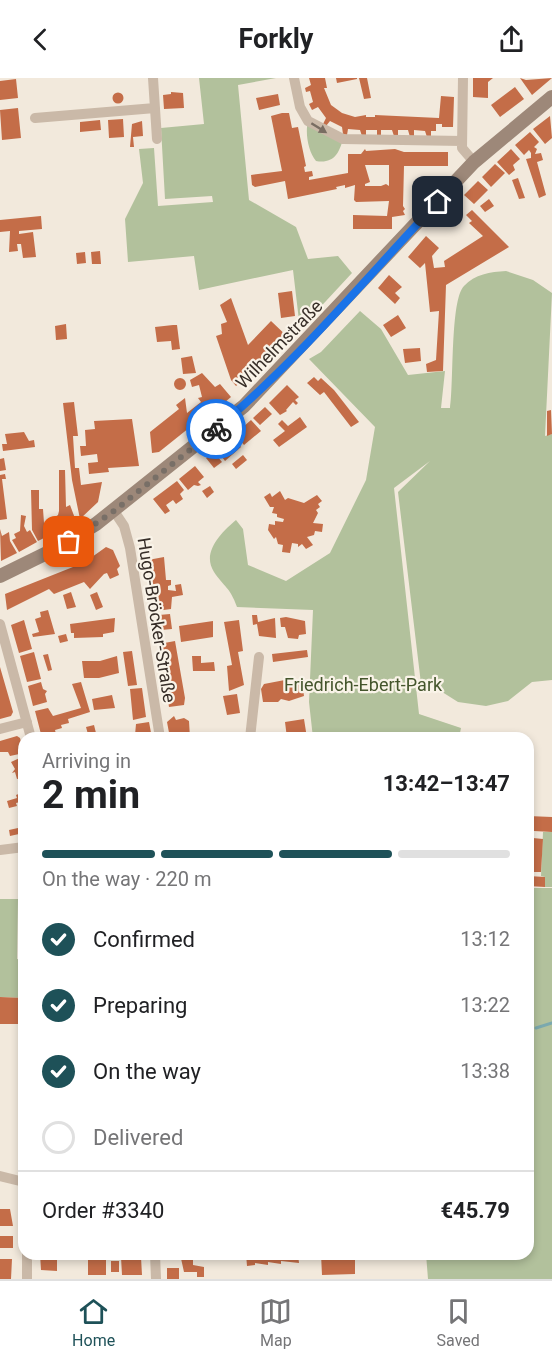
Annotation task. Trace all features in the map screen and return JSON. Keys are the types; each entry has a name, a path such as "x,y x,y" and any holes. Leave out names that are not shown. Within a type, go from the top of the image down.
{"main road":[{"name":"Wilhelmstraße","path":"0,576 69,542 114,511 244,406 474,162 552,97"}],"street":[{"path":"153,78 157,139"},
{"path":"294,78 300,107 308,121 343,140 462,141"},
{"path":"463,78 462,141 464,151 474,162"},
{"path":"35,118 155,108"},
{"name":"Hugo-Bröcker-Straße","path":"114,511 124,526 130,548 159,732"},
{"path":"0,624 30,732"},
{"path":"251,732 259,657"},
{"path":"0,729 27,722"},
{"path":"0,850 18,848"},
{"path":"0,1176 18,1180"},
{"path":"27,1260 27,1279"},
{"path":"155,1260 156,1279"}],"green space":[{"path":"199,78 276,78 238,85 249,200 296,227 308,259 338,256 352,273 300,329 293,270 199,290 194,256 128,262 125,219 143,183 139,149 154,148 158,206 213,202 212,196 165,199 161,128 204,124"},
{"path":"308,121 343,139 337,153 331,159 322,162 316,161 313,157 308,142"},
{"name":"Friedrich-Ebert-Park","path":"506,271 533,280 552,293 545,436 552,434 552,680 532,682 508,701 486,706 458,702 439,690 422,692 398,492 430,461 394,488 419,714 461,728 460,732 312,732 309,702 313,610 237,607 232,595 214,572 210,557 212,550 219,536 236,520 243,529 248,565 286,581 330,553 366,480 375,427 309,359 321,352 360,311 381,329 408,375 445,371 441,408 450,408 454,324 460,294 468,282 489,273"},
{"path":"543,832 552,832 552,887 545,887 545,877 541,876"},
{"path":"534,888 552,888 552,1279 428,1279 426,1260 534,1260"},
{"path":"0,899 18,899 18,998 0,997"}],"building":[{"path":"309,78 325,78 327,88 324,88 331,105 342,113 355,117 366,115 366,117 375,117 375,115 439,118 441,96 454,97 453,127 442,127 442,124 436,124 436,131 431,131 431,137 427,137 425,131 414,130 414,137 410,137 408,130 398,130 398,137 394,136 392,130 381,130 381,136 377,136 377,130 366,130 366,136 362,136 360,130 348,129 347,135 343,134 342,127 330,121 326,126 323,124 326,118 318,107 312,110 309,104 313,102 310,91 306,92 305,88 311,85"},
{"path":"336,78 357,78 357,79 337,83"},
{"path":"359,78 367,78 371,98 364,99"},
{"path":"473,78 493,78 488,82 488,98 473,97"},
{"path":"520,78 526,80 552,78 532,95"},
{"path":"16,79 18,98 0,100 0,81"},
{"path":"515,87 524,99 500,117 491,105"},
{"path":"118,92 124,98 118,104 112,98"},
{"path":"171,92 183,93 184,108 164,109 163,95 171,94"},
{"path":"278,94 280,105 259,110 256,98"},
{"path":"18,108 21,138 2,140 0,110"},
{"path":"289,113 292,128 298,127 306,166 304,167 305,172 312,171 313,176 309,177 309,180 348,173 348,154 361,154 365,149 366,151 395,149 404,152 448,152 448,166 404,166 403,206 405,209 403,211 405,215 392,217 392,229 353,229 353,215 387,216 389,201 356,202 354,200 355,185 345,188 345,185 336,187 337,189 288,199 285,181 255,187 252,185 251,175 282,171 271,116","holes":["365,165 389,165 389,186 386,184 365,186 370,182"]},
{"path":"550,116 552,138 545,144 533,129"},
{"path":"123,119 124,137 109,138 108,120"},
{"path":"100,120 101,130 80,132 80,122"},
{"path":"142,121 143,136 133,137 134,147 130,147 132,124"},
{"path":"530,132 539,142 534,147 537,149 535,154 541,153 543,160 537,162 546,195 539,198 526,159 531,158 531,153 529,150 524,155 515,145"},
{"path":"511,149 520,159 513,165 515,170 509,175 497,162"},
{"path":"495,164 505,173 491,187 482,177"},
{"path":"518,178 525,198 519,199 512,180"},
{"path":"478,181 488,190 474,204 464,195"},
{"path":"489,199 494,206 485,212 480,206"},
{"path":"472,210 509,247 446,285 443,371 427,372 426,364 436,360 439,311 430,312 425,263 420,268 408,257 426,236 439,248 432,256 434,268 445,267 444,261 483,236 469,223 472,221 466,215"},
{"path":"41,216 42,229 19,231 19,234 33,232 36,257 23,258 21,244 17,244 18,251 9,252 10,231 0,232 0,220"},
{"path":"100,251 101,264 92,264 91,252"},
{"path":"85,252 86,263 77,264 76,253"},
{"path":"389,275 402,287 395,293 400,298 395,304 378,288"},
{"path":"292,291 295,316 281,318 278,293"},
{"path":"231,298 248,345 271,321 291,340 244,386 241,382 236,386 231,380 216,336 222,334 221,324 227,322 220,305"},
{"path":"398,315 406,328 391,337 383,325"},
{"path":"66,324 67,339 56,340 55,326"},
{"path":"177,325 180,349 172,350 171,341 157,342 155,327"},
{"path":"420,348 421,361 405,363 403,349"},
{"path":"192,356 196,373 183,374 181,358"},
{"path":"202,373 215,387 220,384 231,397 190,432 189,428 159,452 152,453 150,432 179,409 176,405 185,398 187,413 201,402 198,398 202,397 199,385 192,387 190,380"},
{"path":"314,377 318,381 321,378 334,390 359,422 351,427 324,392 320,395 307,383"},
{"path":"180,378 186,384 180,390 174,384"},
{"path":"287,385 299,397 295,400 298,403 296,405 293,402 287,411 280,415 269,403"},
{"path":"74,402 78,436 73,436 75,468 79,468 81,485 102,482 98,502 80,519 72,480 63,403"},
{"path":"265,407 272,414 260,425 253,418"},
{"path":"551,410 552,434 547,436 547,411"},
{"path":"300,417 307,427 279,447 273,440 285,431 278,424 282,420 288,426"},
{"path":"132,419 139,466 108,468 109,472 89,474 88,463 98,462 97,454 81,456 80,446 86,446 85,430 95,429 94,421"},
{"path":"251,420 261,431 244,445 235,434"},
{"path":"24,432 29,441 34,440 35,447 3,451 2,444 7,444 5,434"},
{"path":"233,436 241,447 225,461 216,449"},
{"path":"213,451 222,462 214,468 206,458"},
{"path":"243,455 247,460 236,469 232,464"},
{"path":"4,458 6,470 0,471 0,459"},
{"path":"195,466 204,477 198,482 201,485 194,485 188,490 179,479"},
{"path":"59,470 65,470 66,507 70,505 76,521 58,531 52,519 58,515 59,511"},
{"path":"5,474 6,479 2,479 7,519 0,520 0,475"},
{"path":"177,481 184,490 180,494 183,499 176,504 173,500 166,505 170,511 165,514 153,499"},
{"path":"210,486 214,492 207,498 202,491"},
{"path":"31,490 39,490 39,509 43,509 44,523 50,520 56,532 38,541 32,530"},
{"path":"280,491 285,500 288,498 304,503 317,495 322,501 318,504 320,507 316,510 318,513 313,523 323,524 322,532 315,531 314,535 307,537 313,545 306,549 302,544 298,547 298,544 292,543 290,553 282,552 283,545 278,544 276,537 274,539 268,530 269,524 275,525 275,521 283,522 284,519 272,513 274,507 270,507 264,497 270,493 272,497"},
{"path":"21,515 26,516 24,526 27,532 30,530 37,542 19,552 12,540 16,538 14,534 20,531"},
{"path":"0,529 2,536 9,532 10,541 17,553 1,561"},
{"path":"106,547 113,550 120,566 117,569 119,575 110,579 107,573 104,574 90,589 84,582 54,594 49,589 7,610 5,594 78,565 82,560 89,562"},
{"path":"164,557 166,580 171,580 168,590 176,591 175,585 181,584 183,595 172,597 171,609 156,611 148,560"},
{"path":"71,592 76,607 67,609 63,595"},
{"path":"97,592 103,607 96,610 90,595"},
{"path":"48,610 55,634 33,637 32,634 39,632 35,619 41,617 40,612"},
{"path":"170,614 172,629 161,630 159,615"},
{"path":"252,615 257,615 258,622 275,618 276,638 259,636 257,624 253,625"},
{"path":"115,618 114,632 103,634 103,637 74,638 74,633 71,633 70,624"},
{"path":"280,618 305,621 306,634 299,635 298,639 288,638 285,627 281,627"},
{"path":"24,620 32,649 19,653 11,625"},
{"path":"239,620 243,651 238,652 244,685 229,691 227,666 232,665 224,622"},
{"path":"213,621 213,637 181,642 179,626"},
{"path":"66,634 68,641 60,643 58,636"},
{"path":"175,641 185,698 184,705 169,707 159,644"},
{"path":"307,650 308,657 273,662 272,654"},
{"path":"132,651 137,685 128,686 123,652"},
{"path":"34,652 41,679 27,682 20,656"},
{"path":"48,654 52,670 48,671 43,655"},
{"path":"117,656 119,673 99,678 84,678 82,661 100,661"},
{"path":"192,656 201,656 201,663 214,662 215,671 193,671"},
{"path":"0,667 13,712 11,716 0,719"},
{"path":"290,679 302,683 304,696 289,701 281,699 278,702 263,702 261,689 264,684"},
{"path":"41,682 43,689 47,691 45,694 47,702 33,706 28,686"},
{"path":"81,682 90,712 68,719 69,723 61,725 62,728 55,730 56,732 40,732 35,711 48,708 53,716 81,708 72,684"},
{"path":"142,688 146,717 133,720 130,689"},
{"path":"237,694 240,713 227,715 223,696"},
{"path":"112,695 115,708 94,710 92,699"},
{"path":"174,716 176,720 184,718 189,721 190,732 169,732 167,722"},
{"path":"304,719 306,732 286,732 285,722"},
{"path":"149,722 151,732 135,732 136,724"},
{"path":"94,725 96,732 87,732 86,727"},
{"path":"18,737 18,754 10,756 8,752 0,752 0,741"},
{"path":"18,759 18,779 15,772 12,773 15,769 11,762"},
{"path":"18,794 17,806 9,808 7,801 17,798"},
{"path":"534,816 552,817 552,832 534,831"},
{"path":"18,828 18,834 10,836 9,830"},
{"path":"534,838 543,839 541,872 534,872"},
{"path":"534,876 545,877 545,887 534,886"},
{"path":"0,997 18,998 18,1024 0,1024"},
{"path":"0,1209 10,1209 13,1226 0,1226"},
{"path":"0,1236 13,1236 13,1248 0,1248"},
{"path":"0,1259 12,1259 11,1279 0,1279"},
{"path":"40,1260 57,1260 57,1271 41,1270"},
{"path":"88,1260 106,1260 106,1275 88,1275"},
{"path":"121,1260 141,1260 142,1275 122,1275"},
{"path":"181,1260 193,1260 193,1265 204,1267 204,1277 197,1277 197,1272 184,1272"},
{"path":"246,1260 299,1260 299,1263 281,1261 281,1264 268,1262 268,1265 255,1263 255,1265 247,1266"},
{"path":"321,1260 355,1260 355,1274 322,1275"},
{"path":"111,1261 119,1261 119,1272 111,1272"},
{"path":"167,1268 179,1268 179,1279 167,1279"}],"waterway":[{"path":"536,1028 552,1023"}],"way so far":[{"path":"69,542 114,511 216,429"}],"route":[{"path":"216,429 244,406 438,202"}]}
